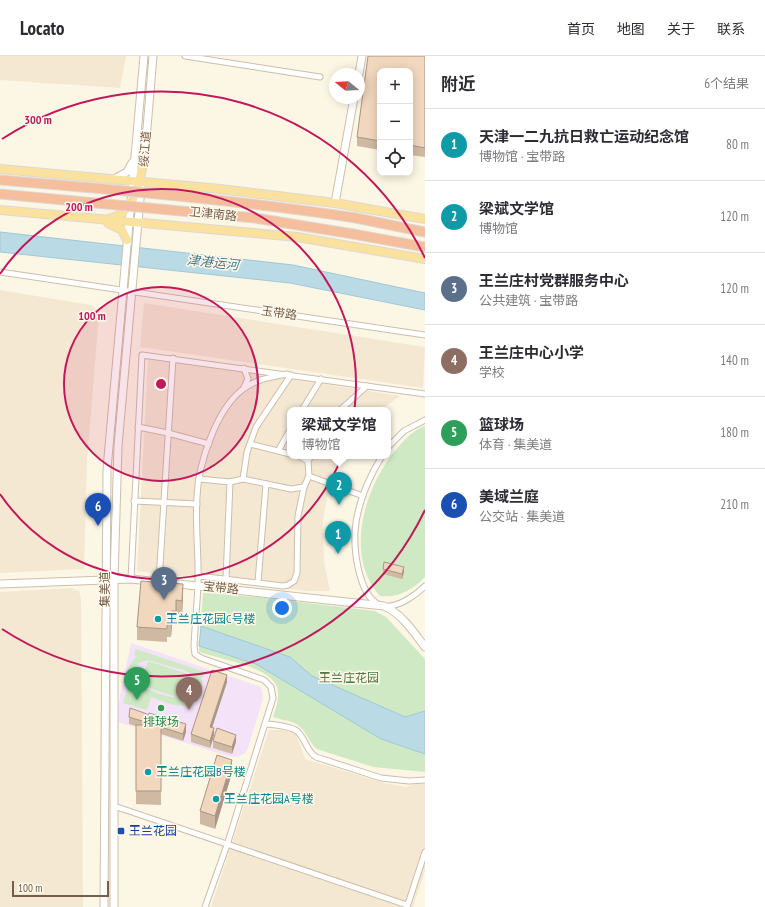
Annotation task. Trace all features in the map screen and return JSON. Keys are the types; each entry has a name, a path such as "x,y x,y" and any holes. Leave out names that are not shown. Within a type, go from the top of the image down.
{"highway":[{"name":"卫津南路","path":"0,180 171,195 286,208 356,218 425,232"},
{"name":"卫津南路","path":"0,194 255,218 425,247"}],"main road":[{"name":"绥江道","path":"124,271 126,240 133,222 137,182 134,159 144,56"},
{"name":"绥江道","path":"144,160 153,56"},
{"path":"359,68 362,56"},
{"path":"335,203 353,104"},
{"path":"105,180 123,175 129,169 134,159"},
{"path":"98,220 116,217 129,205 144,160"},
{"path":"0,169 105,180 220,189 335,203 425,220"},
{"path":"105,180 121,189 129,205"},
{"name":"绥江道","path":"129,205 133,222"},
{"path":"0,210 297,237 425,259"},
{"path":"98,220 119,228 125,233 126,240"},
{"name":"集美道","path":"114,907 114,579 118,446 137,242 133,222"},
{"name":"集美道","path":"104,907 105,580 107,469 124,271"},
{"name":"宝带路","path":"0,584 131,579 384,606 393,610 400,616 425,646"}],"street":[{"path":"185,56 320,77"},
{"name":"玉带路","path":"0,272 425,334"},
{"path":"131,579 142,355 173,358 425,394"},
{"path":"159,581 173,358"},
{"path":"205,907 227,845 273,698 273,692 268,683 259,677 201,658 195,654 194,646 198,585 197,504 199,480 209,444 220,416 242,389 248,379 244,368"},
{"path":"242,389 254,382 289,375"},
{"path":"243,479 250,444 256,427 289,375"},
{"path":"304,407 321,379"},
{"path":"343,407 367,386"},
{"path":"391,444 404,431 425,420"},
{"path":"138,427 168,432 209,444"},
{"path":"278,451 287,435"},
{"path":"250,444 287,453"},
{"path":"198,576 288,585 296,578 298,516 304,487 310,476 310,459"},
{"path":"380,459 370,476 363,496 355,530 356,557 366,590 373,600 384,606 392,606 402,602 425,586"},
{"path":"310,476 363,496"},
{"path":"199,480 230,482 243,479 291,490 304,487"},
{"path":"226,579 230,482"},
{"path":"258,582 266,484"},
{"path":"134,501 197,504"},
{"path":"266,724 295,730 301,736 310,753 316,757 381,778 408,781 425,780"},
{"path":"114,806 407,906 425,852"}],"shaded area":[{"path":"0,56 126,56 120,88 0,80"},
{"path":"0,290 91,305 97,309 99,314 87,462 84,569 0,573"},
{"path":"144,303 425,347 423,388 140,347"},
{"path":"148,359 231,369 400,396 385,407 287,407 287,459 342,459 333,477 328,492 323,520 324,562 330,591 307,591 137,571"},
{"path":"71,588 79,591 81,599 83,907 0,907 0,592"},
{"path":"131,643 261,687 263,699 248,748 245,753 238,757 228,756 115,721"},
{"path":"269,730 286,730 296,734 305,759 384,783 406,787 425,781 425,871 413,907 211,907"}],"green space":[{"path":"425,426 425,577 405,592 393,596 380,596 369,580 363,562 361,543 362,523 367,503 384,466 405,440 412,433"},
{"name":"王兰庄花园","path":"203,593 257,597 375,611 386,617 425,659 425,772 373,767 317,749 299,726 273,717 278,695 277,687 273,680 255,669 199,651"},
{"path":"136,649 205,672 203,677 201,677 202,688 199,695 192,702 181,706 151,697 147,710 123,703 128,686 131,687 128,678 128,670 131,663 137,656 134,655","holes":["148,660 186,671 192,675 195,680 195,687 194,691 190,695 180,698 188,674 148,661 140,684 135,677 134,670 139,663","144,686 179,698 155,692"]}],"water":[{"name":"津港运河","path":"0,232 293,265 425,293 425,310 290,283 0,252"},
{"path":"201,626 290,657 312,676 405,717 425,711 425,754 381,739 256,664 199,646"}],"building":[{"path":"368,56 425,56 425,148 413,146 413,68 377,68 377,140 357,137 361,104 365,104 365,78"},
{"path":"384,562 404,567 402,574 383,569"},
{"name":"王兰庄花园C号楼","path":"141,581 183,584 182,601 176,600 176,611 172,611 171,624 167,624 167,629 137,627"},
{"path":"212,670 227,675 210,727 214,728 210,741 191,734"},
{"path":"130,708 147,714 145,722 129,717"},
{"path":"149,713 186,724 183,734 161,727 161,725 146,722"},
{"name":"王兰庄花园B号楼","path":"136,725 161,725 161,791 136,791"},
{"path":"217,728 236,735 232,747 213,741"},
{"path":"217,755 232,760 215,816 200,811"}],"place":[{"name":"梁斌文学馆","path":"339,505"},
{"name":"美域兰庭","path":"98,526"},
{"name":"天津一二九抗日救亡运动纪念馆","path":"338,554"},
{"name":"王兰庄村党群服务中心","path":"164,600"},
{"name":"王兰庄花园C号楼","path":"158,619"},
{"name":"篮球场","path":"137,700"},
{"name":"排球场","path":"161,708"},
{"name":"王兰庄中心小学","path":"189,710"},
{"name":"王兰庄花园B号楼","path":"148,772"},
{"name":"王兰庄花园A号楼","path":"216,799"},
{"name":"王兰花园","path":"121,831"}]}
